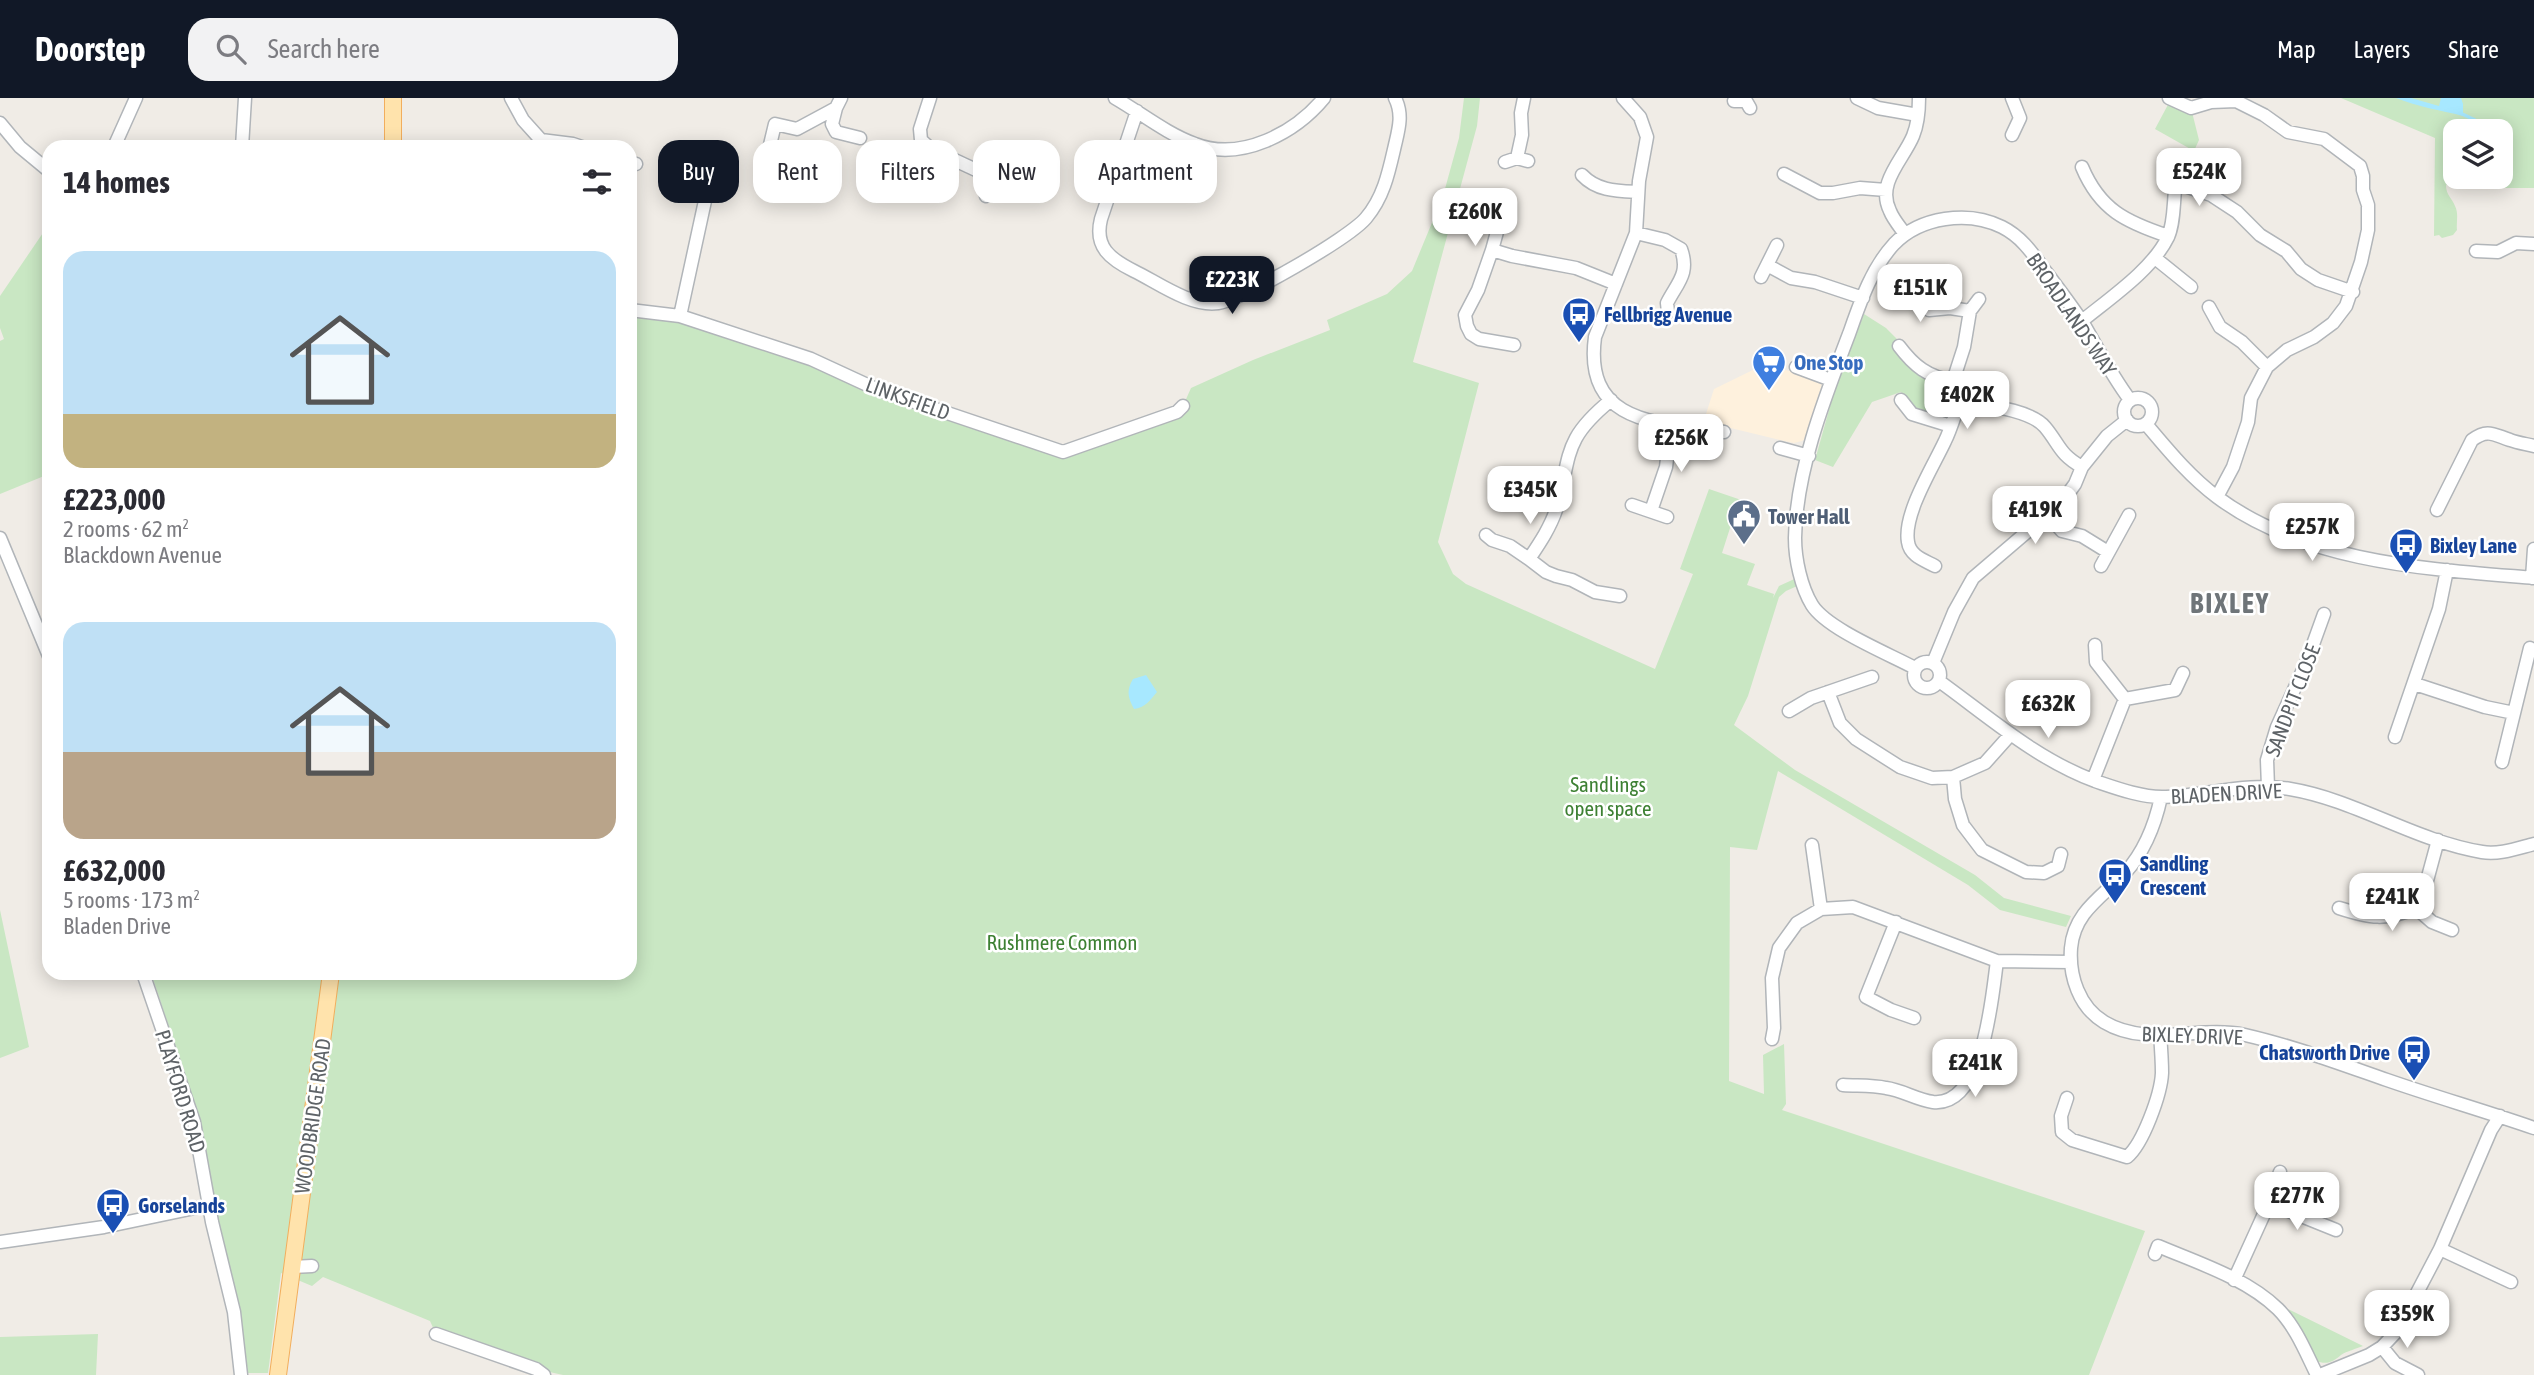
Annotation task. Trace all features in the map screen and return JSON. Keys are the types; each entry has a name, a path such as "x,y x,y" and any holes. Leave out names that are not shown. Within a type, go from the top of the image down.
{"main road":[{"path":"393,98 393,140"},
{"name":"WOODBRIDGE ROAD","path":"278,1375 330,980"}],"street":[{"path":"117,140 136,98"},
{"path":"242,140 245,98"},
{"path":"511,98 523,120 541,140"},
{"path":"930,98 919,134 924,145 973,168"},
{"path":"1115,98 1185,140 1206,148 1221,149 1250,146 1285,132 1300,123 1324,98"},
{"path":"1137,111 1098,228 1104,251 1115,261 1187,298 1216,303 1251,290 1302,261 1364,220 1377,202 1389,174 1401,121 1399,105 1395,98"},
{"path":"1517,160 1522,135 1521,113 1524,98"},
{"path":"1857,98 1878,108 1918,115"},
{"path":"1905,234 1890,212 1886,190 1913,137 1919,98"},
{"path":"2012,98 2020,118 2012,135"},
{"path":"2169,98 2191,108 2211,102 2236,102 2264,114 2288,132 2324,139 2360,166 2363,176 2362,190 2368,205 2368,230 2353,292 2346,306 2333,323 2314,337 2287,349 2267,367 2251,398 2248,422 2233,467 2217,497"},
{"path":"1632,101 1647,137 1638,192 1636,233 1602,315 1593,351 1595,371 1611,400 1639,419 1724,432"},
{"path":"838,103 832,124 836,132 859,138"},
{"path":"771,140 775,124 797,129 838,103"},
{"path":"0,123 20,146 42,165"},
{"path":"2082,167 2091,189 2118,215 2136,225 2168,236"},
{"path":"1780,172 1820,193 1860,188 1886,190"},
{"path":"1582,175 1592,185 1615,191 1638,192"},
{"path":"2082,321 2155,258 2168,236 2176,183 2211,195 2237,212 2260,235 2286,251 2301,269 2318,279 2353,292"},
{"path":"680,316 705,203"},
{"name":"BROADLANDS WAY","path":"1915,668 1852,636 1812,606 1801,576 1795,540 1797,514 1809,456 1831,380 1872,274 1886,253 1905,234 1921,225 1950,218 1982,220 2001,227 2022,240 2082,321 2130,400"},
{"path":"1500,221 1478,290 1465,315 1471,334 1479,339 1517,347"},
{"path":"1636,233 1665,240 1681,249 1684,269 1678,288 1665,295 1668,312"},
{"path":"2476,251 2498,252 2516,243 2534,244"},
{"path":"1777,245 1764,271 1815,282 1863,298"},
{"path":"1492,250 1576,268 1616,284"},
{"path":"2155,258 2191,287"},
{"path":"1888,282 1910,293 1929,310 1950,308 1970,311"},
{"path":"1979,299 1970,311 1964,347 1953,382 1954,392 1960,401 2018,413 2043,424 2066,458 2082,467"},
{"path":"2209,307 2220,327 2242,342 2267,367"},
{"name":"LINKSFIELD","path":"637,311 680,316 811,359 876,389 1063,452 1177,412 1183,406"},
{"path":"1899,346 1921,370 1936,379 1953,382"},
{"path":"1796,367 1831,380"},
{"path":"2140,398 2149,404 2152,414 2146,424 2136,425 2127,419 2125,410 2130,400 2140,398"},
{"path":"1530,559 1555,511 1570,448 1577,433 1590,417 1611,400"},
{"path":"1901,400 1912,414 1951,426"},
{"path":"1935,566 1915,556 1907,541 1913,507 1960,401"},
{"path":"1933,663 1954,612 1973,578 2062,502 2075,484 2082,467 2107,436 2127,419"},
{"path":"2146,424 2187,471 2217,497 2248,517 2303,543 2339,552 2447,570 2533,578 2534,549"},
{"path":"1651,512 1666,467 1671,426"},
{"path":"2437,510 2472,440 2480,433 2492,432 2511,441 2534,446"},
{"path":"1780,448 1809,456"},
{"path":"1632,505 1667,517"},
{"path":"2049,515 2062,531 2082,536 2108,552"},
{"path":"2101,566 2129,515"},
{"path":"1486,535 1497,547 1510,546 1546,572 1572,580 1595,592 1620,596"},
{"path":"0,538 42,639"},
{"path":"2395,737 2439,609 2447,570"},
{"name":"SANDPIT CLOSE","path":"2268,787 2267,760 2277,727 2308,661 2324,614"},
{"path":"2095,645 2096,662 2125,699"},
{"path":"2502,762 2530,649"},
{"path":"1924,662 1933,663 1940,671 1939,681 1932,688 1923,688 1914,678 1915,668 1924,662"},
{"path":"2125,699 2175,690 2183,673"},
{"path":"1789,711 1828,692 1872,677"},
{"name":"BLADEN DRIVE","path":"1939,681 2010,735 2047,758 2093,780 2132,793 2161,797 2268,787 2290,789 2317,796 2438,840 2483,852 2510,851 2534,844"},
{"path":"2415,684 2485,707 2514,713"},
{"path":"1828,692 1840,723 1856,738 1899,767 1932,778 1953,776 1985,763 2010,735"},
{"path":"2093,780 2125,699"},
{"path":"1953,776 1955,799 1963,825 1982,850 2026,872 2044,873 2058,866 2061,854"},
{"name":"BIXLEY DRIVE","path":"2161,797 2147,842 2126,872 2082,913 2076,924 2071,946 2073,978 2089,1010 2102,1021 2134,1033 2246,1035 2534,1128"},
{"path":"2339,908 2370,918 2397,916 2416,908 2422,899 2438,840"},
{"path":"1812,845 1821,909"},
{"path":"1772,1039 1772,978 1779,948 1797,923 1821,909 1853,907 1997,961 2071,962"},
{"path":"2416,908 2432,922 2452,930"},
{"path":"1896,922 1867,996 1891,1010 1914,1018"},
{"path":"1843,1085 1887,1088 1934,1102 1958,1094 1971,1077 1979,1059 1987,1028 1997,961"},
{"name":"PLAYFORD ROAD","path":"145,980 194,1122 209,1205 234,1312 241,1375"},
{"path":"2067,1098 2061,1116 2062,1132 2072,1139 2127,1157 2139,1142 2160,1085 2160,1034"},
{"path":"2155,1254 2158,1246 2260,1294 2279,1310 2295,1332 2318,1375 2369,1355 2382,1347 2397,1331 2440,1249 2491,1130 2500,1116"},
{"path":"2234,1280 2280,1172"},
{"path":"2269,1203 2336,1230"},
{"path":"0,1242 104,1227 209,1205"},
{"path":"2440,1249 2511,1282"},
{"path":"292,1263 312,1266"},
{"path":"436,1334 536,1369 544,1375"},
{"path":"2382,1347 2395,1363 2418,1375"}],"shaded area":[{"path":"1793,360 1826,371 1805,439 1802,441 1794,443 1710,423 1705,417 1714,389 1757,368 1759,361 1789,371"}],"green space":[{"name":"Rushmere Common","path":"1464,98 1480,98 1477,126 1413,362 1479,383 1438,542 1453,574 1466,584 1655,669 1693,574 1680,569 1709,489 1753,504 1745,530 1731,525 1722,553 1755,564 1747,585 1774,594 1773,598 1779,586 1801,576 1804,583 1779,597 1748,696 1734,725 1795,770 1975,875 2004,898 2071,916 2066,927 2000,910 1968,885 1778,771 1757,850 1730,847 1729,1081 1764,1094 1763,1055 1784,1044 1786,1104 1782,1110 2145,1231 2089,1375 563,1375 536,1369 436,1334 430,1321 323,1277 312,1286 281,1273 268,1373 248,1373 240,1308 218,1221 200,1120 153,980 637,980 637,311 680,316 1063,452 1183,406 1191,388 1330,330 1327,320 1387,294 1412,271 1443,196 1459,138"},
{"path":"2341,98 2534,98 2534,188 2513,188 2513,119 2443,119 2443,189 2447,189 2454,203 2457,230 2453,235 2442,238 2439,235 2434,236 2435,138"},
{"path":"2171,99 2191,108 2199,140 2194,151 2155,129"},
{"path":"42,234 42,477 0,494 0,341 4,339 0,328 0,296"},
{"path":"1864,314 1886,328 1898,340 1892,347 1897,354 1919,375 1941,388 1948,404 1941,418 1915,411 1901,392 1872,402 1833,467 1815,460 1836,385"},
{"path":"0,910 29,1047 0,1058"},
{"path":"2288,1309 2363,1346 2330,1362 2316,1361"},
{"path":"98,1334 96,1375 0,1375 0,1337"}],"water":[{"path":"2396,98 2411,98 2439,106 2441,98 2461,98 2463,116 2421,106"},
{"path":"1146,675 1157,692 1150,701 1134,709 1129,698 1129,687 1133,679"}],"waterway":[{"path":"2460,113 2473,119"}],"place":[{"name":"Fellbrigg Avenue","path":"1579,344"},
{"name":"One Stop","path":"1769,392"},
{"name":"Tower Hall","path":"1744,546"},
{"name":"Bixley Lane","path":"2406,575"},
{"name":"Sandling Crescent","path":"2115,905"},
{"name":"Chatsworth Drive","path":"2414,1082"},
{"name":"Gorselands","path":"113,1235"}],"district":[{"name":"BIXLEY","path":"2230,603"}],"park label":[{"name":"Sandlings open space","path":"1608,796"}]}
